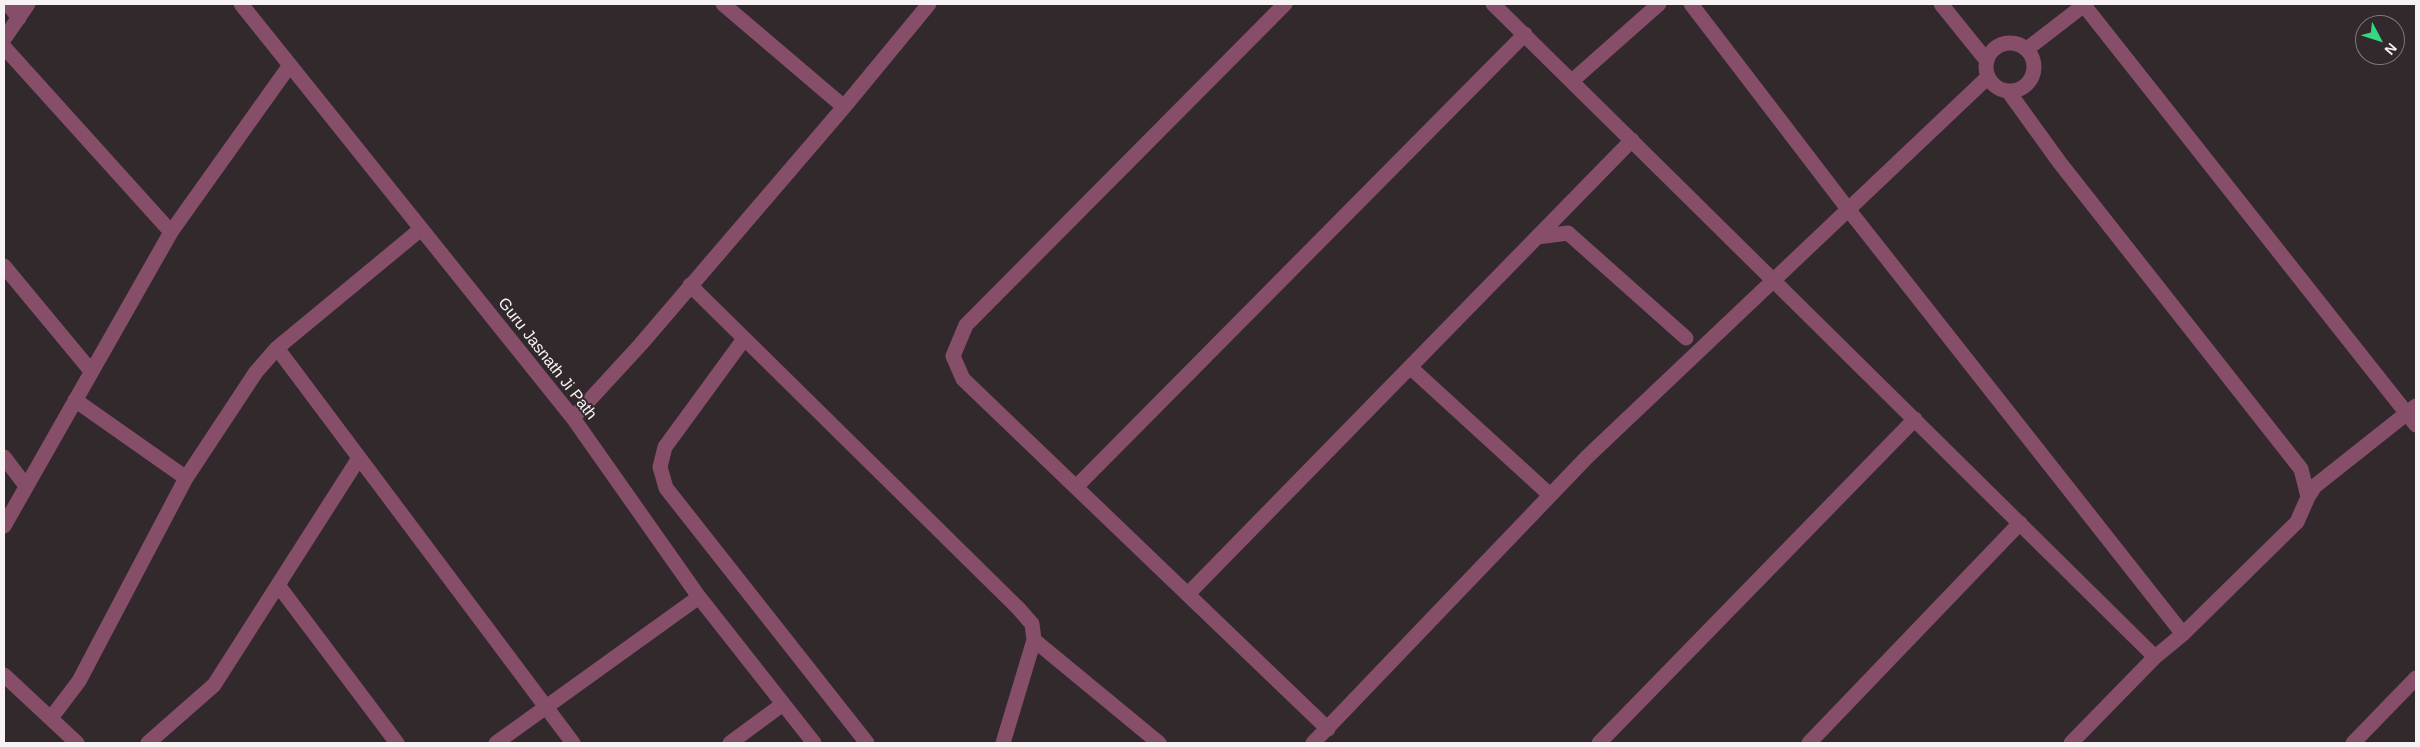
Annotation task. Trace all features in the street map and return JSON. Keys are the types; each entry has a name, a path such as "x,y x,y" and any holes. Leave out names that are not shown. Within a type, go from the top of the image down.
{"street":[{"path":"8,4 19,18"},
{"path":"4,40 28,4"},
{"name":"Guru Jasnath Ji Path","path":"241,4 573,418 700,597 814,743"},
{"path":"723,4 844,107"},
{"path":"573,418 641,344 844,107 929,4"},
{"path":"1285,4 966,325 953,356 963,379 1328,729"},
{"path":"1493,4 1774,279 2155,657"},
{"path":"1572,81 1659,4"},
{"path":"1690,4 1848,209 2183,634"},
{"path":"1941,4 1987,60 1988,77 2000,89 2008,91 2022,88 2032,77 2034,62 2028,49 2020,44 2004,44 1996,47 1987,60"},
{"path":"2028,49 2084,4 2413,415 2315,486 2297,522 2183,634 2155,657 2071,743"},
{"path":"1076,487 1525,34"},
{"path":"4,47 171,232"},
{"path":"4,526 171,232 290,65"},
{"path":"1313,743 1587,457 1988,77"},
{"path":"2008,91 2060,163 2301,469 2308,497"},
{"path":"1188,594 1632,140"},
{"path":"51,718 79,681 186,478 256,372 277,348 421,229"},
{"path":"1537,237 1568,233 1686,338"},
{"path":"4,266 91,372"},
{"path":"690,285 1019,609 1032,624 1034,640 1003,743"},
{"path":"744,339 665,447 660,467 666,488 867,743"},
{"path":"277,348 573,743"},
{"path":"1410,367 1550,495"},
{"path":"74,400 186,478"},
{"path":"1599,743 1915,419"},
{"path":"4,457 26,486"},
{"path":"148,743 214,684 359,458"},
{"path":"1809,743 2020,523"},
{"path":"278,585 397,743"},
{"path":"496,743 700,597"},
{"path":"1034,640 1159,743"},
{"path":"4,675 77,743"},
{"path":"2353,743 2416,678"},
{"path":"730,743 783,704"}]}
